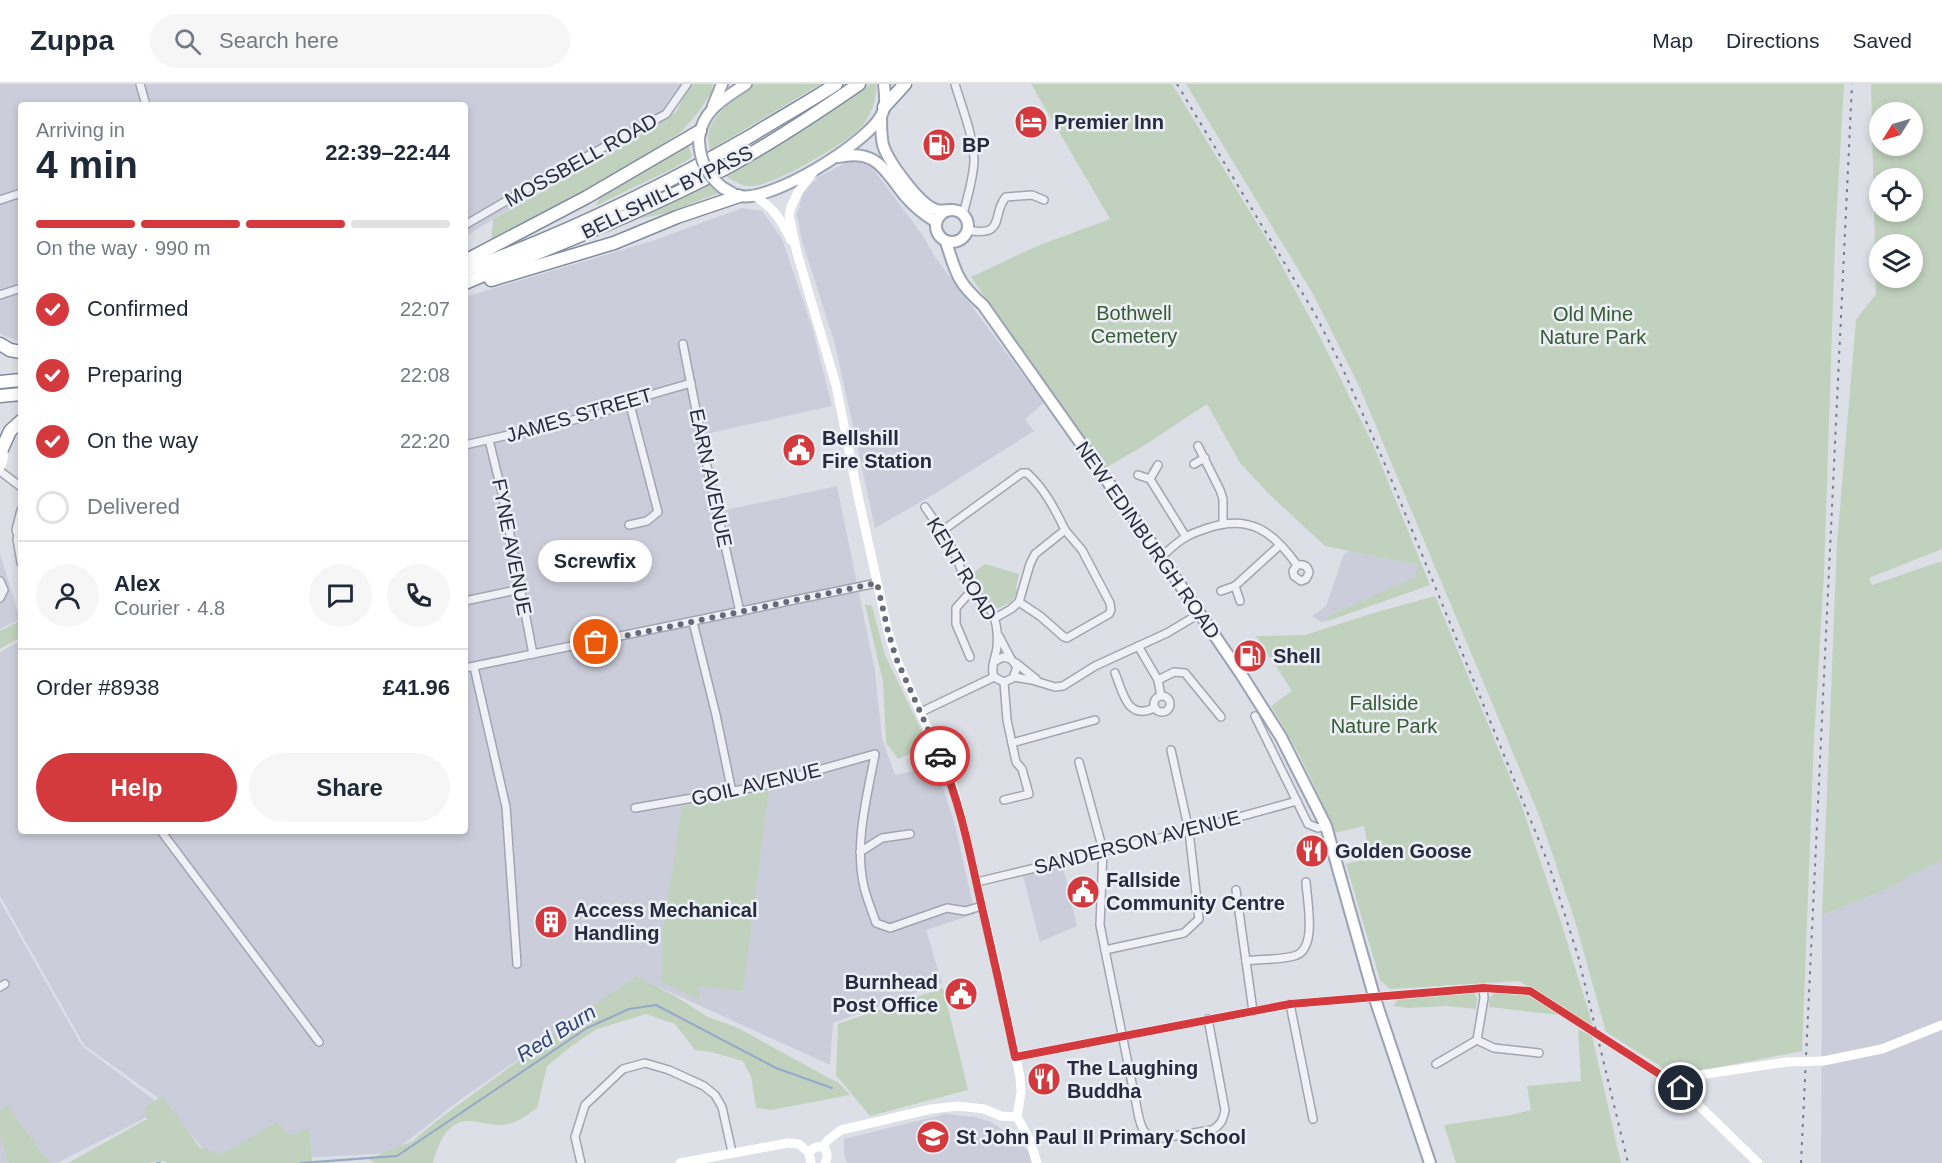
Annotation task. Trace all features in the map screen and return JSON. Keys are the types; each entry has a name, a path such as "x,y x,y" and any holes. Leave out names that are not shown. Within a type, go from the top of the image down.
{"highway":[{"name":"BELLSHILL BYPASS","path":"468,269 589,220 701,165 836,84"},
{"name":"BELLSHILL BYPASS","path":"468,284 653,203 728,167 859,84"},
{"path":"884,107 905,84"},
{"path":"468,259 700,136"},
{"path":"468,284 614,243 677,217 739,196"},
{"path":"0,344 18,351"},
{"path":"0,382 18,380"},
{"path":"0,396 18,394"},
{"path":"1,448 10,430 18,424"}],"main road":[{"path":"722,84 700,136 702,162 714,181 739,196 753,195 790,183 836,157 864,135 884,107"},
{"path":"713,106 746,84"},
{"path":"884,84 883,143 888,156 923,202 936,210 959,212 966,220 965,234 954,265"},
{"name":"NEW EDINBURGH ROAD","path":"836,157 851,154 866,156 881,164 906,198 936,222 938,235 946,242 958,279 983,305 1161,557 1281,737 1326,826 1353,915 1374,996 1430,1163"},
{"path":"817,167 798,192 789,215 797,253 836,386 888,631 896,658 952,785 962,816 1020,1077 1021,1092 1017,1117 1030,1140 1037,1163"},
{"path":"753,195 768,205 775,214 797,253"},
{"path":"936,222 941,214 951,210"},
{"path":"946,242 956,242 965,234"},
{"path":"0,469 3,462 1,448"},
{"path":"1015,1057 1290,1004 1483,988 1530,991 1676,1085 1758,1163"},
{"path":"1676,1085 1686,1077 1787,1062 1823,1061 1882,1049 1942,1025"},
{"path":"823,1147 841,1130 931,1109 958,1106 984,1109 1001,1116 1017,1117"},
{"path":"680,1163 788,1143 799,1144 810,1158"},
{"path":"810,1158 814,1147 823,1147"},
{"path":"823,1147 828,1154 825,1163"}],"street":[{"path":"140,84 145,102"},
{"name":"MOSSBELL ROAD","path":"468,223 537,183 666,114 687,84"},
{"path":"955,84 970,135 974,159 971,184 963,215"},
{"path":"0,200 18,194"},
{"path":"965,234 984,232 994,227 1001,203 1006,197 1032,195 1044,200"},
{"path":"0,295 18,289"},
{"name":"EARN AVENUE","path":"683,344 707,466 740,612"},
{"name":"JAMES STREET","path":"468,444 599,414 629,401 691,383"},
{"path":"629,401 658,512 647,521 629,525"},
{"name":"FYNE AVENUE","path":"489,440 502,493 533,654"},
{"path":"1198,446 1223,499 1223,523"},
{"path":"1194,464 1205,458"},
{"path":"1150,479 1158,465"},
{"path":"0,469 18,484"},
{"path":"942,531 1022,473 1027,473 1034,479 1055,508 1065,530 1082,550 1110,603 1111,610 1109,614 1067,638 1019,602"},
{"path":"1138,475 1150,479 1186,537"},
{"name":"KENT ROAD","path":"925,507 956,556 965,579 995,618 997,645 994,662"},
{"path":"18,522 16,530 18,537"},
{"path":"1161,557 1186,537 1223,523 1250,524 1271,535 1297,565"},
{"path":"995,618 1019,602 1035,554 1065,530"},
{"path":"1221,591 1234,586 1280,545"},
{"path":"0,581 4,590 0,598"},
{"path":"468,668 877,583"},
{"path":"1234,586 1240,601"},
{"path":"468,600 521,589"},
{"path":"970,657 956,624 956,608 973,589"},
{"path":"1014,677 1055,687 1063,686 1095,666 1167,633 1199,614"},
{"path":"693,622 732,792"},
{"name":"KENT ROAD","path":"997,631 1013,661"},
{"path":"1138,646 1158,680 1161,696"},
{"path":"994,677 992,668 994,662 1003,657 1013,661 1045,685"},
{"path":"994,677 1004,682 1014,677 1017,672 1013,661"},
{"path":"474,667 506,807 517,964"},
{"path":"1158,680 1174,672 1185,673 1221,717"},
{"path":"1115,673 1127,703 1132,709 1146,712 1154,708"},
{"path":"921,712 994,677"},
{"path":"1004,682 1007,720 1016,762 1023,769 1029,794 1005,800"},
{"path":"1161,696 1168,699 1169,708 1158,712 1154,708 1154,700 1161,696"},
{"path":"1255,716 1308,824 1318,828 1326,826"},
{"path":"1012,743 1095,720"},
{"path":"1105,950 1184,933 1199,919 1189,831 1171,750"},
{"name":"GOIL AVENUE","path":"634,808 762,786 875,754 860,852"},
{"path":"1079,762 1102,850 1100,925 1122,1037 1142,1130 1156,1139 1212,1130 1219,1126 1225,1110 1208,1020"},
{"name":"SANDERSON AVENUE","path":"977,882 1102,850 1189,831 1297,801"},
{"path":"163,834 319,1042"},
{"path":"910,834 882,838 860,852 864,887 876,923 890,928 947,909 965,911 982,906"},
{"path":"1246,961 1295,956 1304,951 1310,938 1306,882"},
{"path":"1236,890 1253,1011"},
{"path":"1477,1040 1484,998 1483,988"},
{"path":"1290,1004 1313,1119"},
{"path":"1477,1040 1494,1048 1539,1053"},
{"path":"1436,1064 1477,1040"},
{"path":"581,1163 575,1137 585,1105 623,1069 645,1063 669,1070 704,1086 715,1095 722,1107 732,1152"}],"shaded area":[{"path":"0,84 688,84 673,113 554,180 468,235 468,102 18,102 18,341 0,334"},
{"path":"851,160 871,166 924,237 935,257 1044,403 1025,419 1034,431 936,493 875,528 835,344 802,241 797,215 803,192 818,177"},
{"path":"742,208 762,211 782,239 812,327 832,406 706,434 721,511 837,486 875,671 882,738 895,775 936,766 955,825 975,914 926,930 942,983 833,1023 830,1065 637,977 460,1100 392,1153 215,1163 161,1100 84,1045 0,896 0,652 18,642 18,834 468,834 468,296 652,241"},
{"path":"1350,551 1401,562 1419,563 1416,577 1328,616 1328,621 1321,622 1312,616 1326,606 1344,554"},
{"path":"0,554 18,612 18,620 0,629"},
{"path":"1942,861 1942,1163 1821,1163 1822,915 1892,887 1911,875"},
{"path":"1063,866 1077,926 1040,942 1023,876"},
{"path":"0,901 82,1046 165,1108 57,1163 0,1163"},
{"name":"St John Paul II Primary School","path":"945,1114 975,1117 991,1122 1020,1142 1029,1153 1031,1163 847,1163 844,1139"}],"green space":[{"path":"690,84 713,84 711,93 683,130 587,192 491,243 493,219 622,147 676,112"},
{"path":"754,84 821,84 710,150 708,136 719,113"},
{"path":"870,84 876,84 876,90 869,115 858,130 837,146 775,180 761,184 744,185 725,176"},
{"name":"Bothwell Cemetery","path":"1031,84 1172,84 1275,253 1320,337 1374,447 1430,585 1328,621 1328,616 1415,577 1418,564 1325,546 1270,495 1240,463 1207,404 1104,469 971,277 1037,246 1110,219"},
{"name":"Old Mine Nature Park","path":"1186,84 1844,84 1835,242 1824,573 1814,740 1802,1051 1694,1072 1668,1071 1606,1032 1575,921 1539,815 1360,388 1313,294"},
{"path":"1871,84 1942,84 1942,549 1869,578 1872,585 1942,561 1942,861 1911,875 1892,887 1822,915 1837,543 1856,320 1876,294 1876,288 1923,288 1923,234 1875,234 1874,222 1923,222 1923,168 1873,168 1873,156 1923,156 1923,102 1871,102"},
{"path":"688,143 692,157 595,206 602,195"},
{"path":"705,181 719,193 667,213 639,219"},
{"path":"985,564 1019,574 1016,587 1018,593 1011,602 999,608 995,607 970,575"},
{"name":"Fallside Nature Park","path":"1435,596 1521,804 1593,1026 1519,981 1390,989 1380,980 1346,864 1370,858 1364,826 1334,833 1306,768 1271,706 1292,691 1256,636 1305,635"},
{"path":"865,604 872,606 885,655 929,746 898,759 886,743 883,682"},
{"path":"18,622 18,639 0,649 0,631"},
{"path":"769,790 743,991 700,986 699,1000 662,982 663,928 682,806"},
{"path":"637,976 708,1017 736,1027 840,1084 850,1095 771,1110 756,1108 751,1077 743,1061 695,1050 675,1024 646,1014 597,1029 547,1066 537,1108 520,1120 503,1125 470,1121 456,1124 445,1134 433,1163 375,1163 368,1159 327,1163 166,1163 165,1161 68,1163 147,1119 144,1108 162,1096 200,1148 222,1154 277,1122 290,1136 309,1128 312,1161 376,1156 413,1141 435,1122"},
{"path":"943,988 968,1090 870,1116 836,1075 838,1024"},
{"path":"1496,992 1528,995 1560,1015 1489,1007 1489,998"},
{"path":"1474,994 1477,998 1476,1009 1447,1006 1408,1008 1393,1006 1399,998"},
{"path":"1578,1029 1592,1036 1621,1163 1456,1163 1444,1125 1531,1110 1527,1086 1581,1081"},
{"path":"7,1105 49,1163 9,1163 0,1135 0,1110"}],"waterway":[{"name":"Red Burn","path":"300,1163 397,1156 587,1028 629,1009 656,1005 776,1068 832,1088"}],"railway":[{"path":"1177,84 1315,314 1342,367 1387,469 1549,865 1578,956 1628,1163"},
{"path":"1801,1163 1852,84"}],"way so far":[{"path":"596,642 877,583 896,658 940,756"}],"place":[{"name":"Premier Inn","path":"1031,122"},
{"name":"BP","path":"939,145"},
{"name":"Bellshill Fire Station","path":"799,450"},
{"name":"Screwfix","path":"596,642"},
{"name":"Shell","path":"1250,656"},
{"name":"Golden Goose","path":"1312,851"},
{"name":"Fallside Community Centre","path":"1083,892"},
{"name":"Access Mechanical Handling","path":"551,922"},
{"name":"Burnhead Post Office","path":"961,994"},
{"name":"The Laughing Buddha","path":"1044,1079"},
{"name":"St John Paul II Primary School","path":"933,1137"}],"route":[{"path":"940,756 962,816 1015,1057 1290,1004 1483,988 1530,991 1681,1088"}]}
